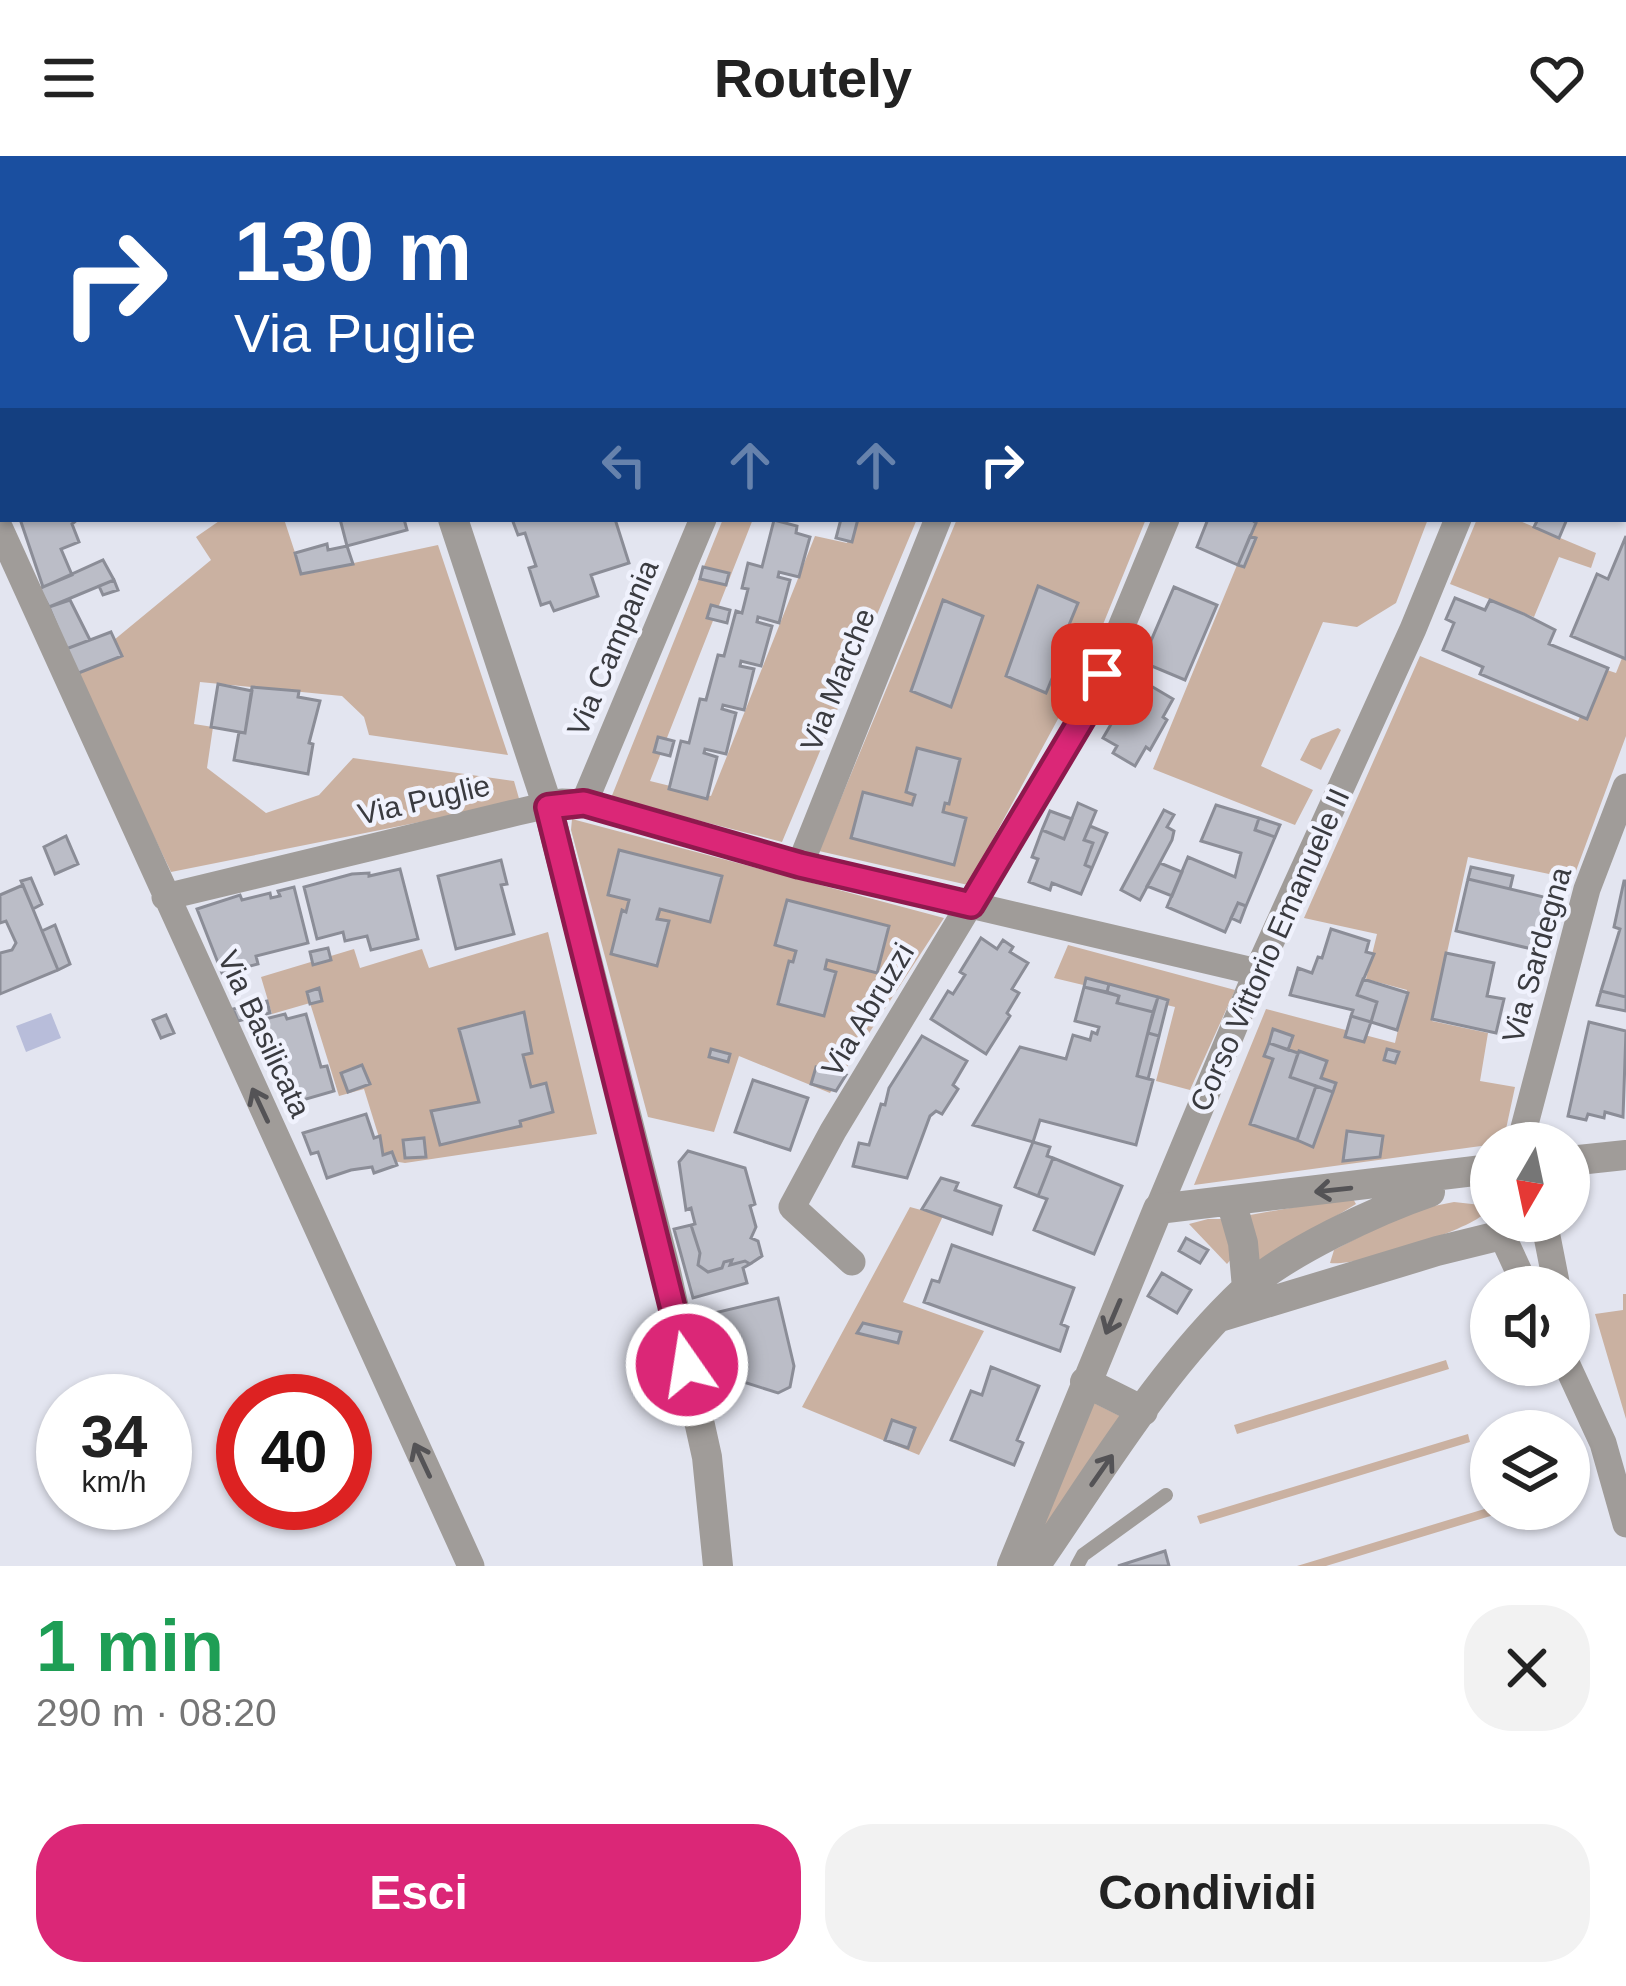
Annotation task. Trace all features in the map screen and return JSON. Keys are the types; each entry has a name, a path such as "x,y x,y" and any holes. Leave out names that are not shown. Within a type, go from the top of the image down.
{"street":[{"path":"454,522 548,807 666,1272 707,1457 718,1566"},
{"name":"Via Campania","path":"584,803 702,522"},
{"name":"Via Marche","path":"800,865 937,522"},
{"name":"Via Abruzzi","path":"852,1262 792,1207 1086,712 1165,522"},
{"name":"Corso Vittorio Emanuele II","path":"1012,1566 1257,972 1457,522"},
{"name":"Via Basilicata","path":"0,529 471,1566"},
{"name":"Via Sardegna","path":"1526,1122 1587,889 1626,787"},
{"name":"Via Puglie","path":"165,896 548,807 584,803 800,865 1257,972"},
{"path":"1590,1159 1626,1155"},
{"path":"1158,1209 1470,1173"},
{"path":"1035,1566 1190,1344 1247,1288 1384,1208 1470,1178"},
{"path":"1232,1201 1244,1243 1247,1288"},
{"path":"1220,1317 1470,1239"},
{"path":"1085,1382 1143,1411"},
{"path":"1580,1386 1615,1443 1626,1524"}],"lane":[{"path":"1077,1566 1083,1555 1166,1496"}],"shaded area":[{"path":"218,522 285,522 302,574 438,545 508,755 369,735 364,717 342,696 200,682 194,724 213,727 207,768 266,813 319,795 353,758 514,781 520,802 171,872 76,674 121,656 114,640 211,560 196,537"},
{"path":"722,522 752,522 650,781 711,796 815,536 847,543 857,522 916,522 782,842 611,798"},
{"path":"956,522 1145,522 1084,671 968,885 819,851"},
{"path":"1255,522 1427,522 1396,603 1357,627 1323,622 1261,766 1313,790 1295,825 1153,769"},
{"path":"1476,522 1522,522 1596,553 1591,568 1559,557 1534,617 1450,584"},
{"path":"1626,648 1626,736 1573,879 1468,857 1432,1021 1488,1033 1480,1081 1515,1087 1508,1122 1470,1122 1470,1147 1194,1185 1266,1009 1395,1043 1407,990 1366,979 1377,934 1304,918 1420,656 1578,721 1601,668 1616,673"},
{"path":"1338,728 1321,770 1300,760 1311,739"},
{"path":"572,819 944,918 830,1093 739,1056 714,1132 648,1117 571,830"},
{"path":"548,932 597,1134 405,1163 386,1160 364,1089 339,1096 310,1003 272,1014 261,977 354,949 360,968 422,949 429,968"},
{"path":"1068,945 1235,990 1190,1090 1156,1081 1175,1007 1054,978"},
{"path":"1352,1197 1356,1204 1259,1263 1250,1215"},
{"path":"1454,1202 1470,1204 1470,1222 1409,1247 1330,1263 1334,1250 1409,1211"},
{"path":"910,1207 943,1216 903,1302 984,1331 919,1455 802,1407"},
{"path":"1225,1219 1232,1258 1227,1264 1189,1224"},
{"path":"1623,1294 1626,1419 1595,1314 1623,1310"},
{"path":"1446,1360 1449,1369 1237,1434 1234,1425"},
{"path":"1092,1402 1120,1416 1037,1538"},
{"path":"1468,1434 1470,1442 1200,1524 1197,1516"},
{"path":"1470,1513 1470,1522 1326,1566 1297,1566"}],"water":[{"path":"51,1013 61,1038 26,1052 16,1026"}],"building":[{"path":"21,522 74,522 79,542 61,549 72,575 43,587"},
{"path":"341,522 405,522 407,530 347,546"},
{"path":"513,522 616,522 629,563 591,575 598,596 554,611 550,602 541,605 529,568 536,566 525,533 518,535"},
{"path":"773,522 797,526 796,533 810,537 799,577 779,572 778,577 790,580 779,623 758,617 757,622 772,626 761,666 741,661 740,666 754,669 744,710 723,705 722,709 736,713 726,754 705,749 704,753 717,757 707,799 669,789 681,741 689,743 700,699 706,700 718,655 724,656 736,611 742,613 748,563 762,567"},
{"path":"840,522 857,522 852,542 836,538"},
{"path":"1207,522 1256,523 1238,565 1197,547"},
{"path":"1536,522 1566,522 1559,538 1534,527"},
{"path":"1250,536 1256,538 1244,567 1238,565"},
{"path":"1626,536 1626,659 1571,636 1597,574 1608,579"},
{"path":"327,544 328,550 347,546 353,564 301,574 295,553"},
{"path":"103,560 114,580 49,607 39,589"},
{"path":"703,567 729,573 726,585 700,579"},
{"path":"114,580 118,590 103,595 99,586"},
{"path":"1038,586 1078,603 1046,693 1006,676"},
{"path":"1174,587 1217,605 1185,680 1142,662"},
{"path":"1455,598 1485,610 1490,600 1524,614 1555,630 1549,644 1608,668 1587,719 1480,674 1483,667 1443,650 1454,623 1446,619"},
{"path":"70,600 90,640 66,649 49,607"},
{"path":"943,600 983,616 951,707 911,691"},
{"path":"711,605 730,610 727,623 707,618"},
{"path":"111,632 122,656 76,674 66,649"},
{"path":"218,684 252,691 245,733 211,727"},
{"path":"1134,685 1147,693 1151,686 1173,699 1150,750 1146,747 1135,766 1113,753 1117,746 1103,738"},
{"path":"252,687 299,691 298,697 320,701 309,743 313,744 308,774 234,760 239,732 245,733"},
{"path":"658,737 674,741 670,756 654,752"},
{"path":"917,748 960,759 943,812 966,818 954,865 851,838 863,792 912,805 915,795 906,792"},
{"path":"1078,803 1096,811 1084,840 1093,843 1085,865 1092,868 1081,894 1052,883 1050,890 1029,882 1042,830 1064,839"},
{"path":"1216,805 1259,818 1255,830 1275,837 1246,906 1238,903 1225,932 1167,907 1188,857 1235,877 1241,853 1201,841"},
{"path":"1164,810 1174,815 1167,827 1174,831 1172,840 1140,900 1121,890"},
{"path":"1050,811 1072,819 1064,839 1042,830"},
{"path":"1259,818 1280,825 1275,837 1255,830"},
{"path":"1090,826 1107,833 1092,868 1085,865 1093,843 1084,840"},
{"path":"66,836 78,864 55,874 44,847"},
{"path":"619,850 722,876 710,922 660,909 657,919 669,921 657,966 611,954 629,900 608,895"},
{"path":"501,860 507,884 501,885 514,934 456,949 438,876"},
{"path":"1160,863 1182,872 1172,896 1147,886"},
{"path":"1471,867 1513,876 1510,889 1468,879"},
{"path":"400,869 418,939 371,950 367,936 345,941 343,932 317,939 304,887 352,874 369,876"},
{"path":"31,878 42,904 33,909 21,881"},
{"path":"1468,879 1548,898 1536,950 1456,931"},
{"path":"1624,881 1626,997 1601,991 1620,929 1614,927"},
{"path":"23,885 58,970 0,994 0,953 12,950 16,943 6,921 0,923 0,895"},
{"path":"294,887 308,943 256,956 258,964 222,973 197,909 240,895 242,900 270,893 271,898 280,896 278,891"},
{"path":"787,900 889,926 877,973 827,960 825,969 836,972 824,1016 778,1004 796,951 775,945"},
{"path":"1238,903 1246,906 1240,922 1231,918"},
{"path":"55,925 70,964 58,970 42,931"},
{"path":"1331,929 1369,941 1366,952 1374,954 1357,995 1377,1002 1371,1022 1351,1016 1353,1010 1290,995 1298,968 1312,973 1318,957 1322,958"},
{"path":"981,938 997,949 1003,940 1013,947 1010,952 1028,963 1012,989 1019,993 1007,1013 1010,1016 986,1054 931,1019 948,991 953,994 965,975 960,972"},
{"path":"328,948 331,960 313,965 310,952"},
{"path":"1446,953 1494,963 1487,996 1504,999 1496,1033 1432,1019"},
{"path":"1086,978 1109,984 1107,992 1084,987"},
{"path":"1363,979 1408,993 1397,1030 1371,1022 1377,1002 1357,995"},
{"path":"1109,984 1158,997 1153,1012 1117,1003 1119,996 1107,992"},
{"path":"1084,987 1119,996 1117,1003 1153,1012 1137,1076 1153,1080 1136,1145 1040,1120 1033,1142 973,1125 1020,1047 1066,1059 1073,1035 1090,1040 1092,1032 1097,1034 1099,1027 1075,1021"},
{"path":"319,988 322,1001 310,1004 307,992"},
{"path":"1601,991 1626,997 1626,1011 1597,1005"},
{"path":"1158,997 1168,1000 1159,1036 1148,1033"},
{"path":"267,1001 270,1013 238,1021 233,1009"},
{"path":"524,1012 532,1053 523,1055 531,1087 546,1083 553,1112 520,1121 521,1126 440,1145 431,1111 479,1102 459,1029"},
{"path":"285,1014 287,1019 306,1014 321,1067 327,1066 334,1091 289,1104 273,1053 266,1055 257,1021"},
{"path":"166,1015 174,1033 161,1038 153,1020"},
{"path":"1351,1016 1371,1022 1364,1042 1345,1037"},
{"path":"1589,1022 1626,1031 1623,1117 1605,1112 1604,1118 1588,1114 1586,1120 1568,1116"},
{"path":"1273,1029 1293,1036 1288,1050 1269,1043"},
{"path":"1148,1033 1159,1036 1148,1079 1137,1076"},
{"path":"922,1036 967,1061 953,1085 958,1089 942,1114 936,1111 930,1116 907,1178 853,1166 859,1143 869,1145 881,1104 885,1105 889,1088"},
{"path":"1269,1043 1298,1053 1290,1077 1316,1086 1297,1140 1250,1124 1273,1059 1264,1056"},
{"path":"711,1049 730,1054 728,1062 709,1057"},
{"path":"1387,1049 1399,1052 1395,1063 1384,1060"},
{"path":"1299,1051 1327,1061 1321,1078 1336,1083 1333,1092 1290,1077"},
{"path":"362,1065 370,1084 348,1092 341,1073"},
{"path":"816,1067 846,1075 836,1091 811,1084"},
{"path":"753,1080 808,1098 790,1150 735,1132"},
{"path":"1316,1086 1333,1092 1313,1147 1297,1140"},
{"path":"366,1114 374,1138 380,1136 383,1155 392,1152 397,1165 374,1173 372,1167 327,1178 318,1152 311,1154 303,1133"},
{"path":"1347,1131 1383,1136 1380,1157 1343,1161"},
{"path":"424,1138 426,1157 405,1158 403,1140"},
{"path":"1033,1142 1050,1147 1047,1156 1053,1158 1038,1196 1015,1187"},
{"path":"688,1151 745,1168 755,1204 750,1206 756,1227 751,1238 758,1241 762,1256 750,1264 730,1265 732,1260 708,1272 698,1265 700,1253 691,1225 695,1224 691,1208 686,1210 679,1162"},
{"path":"1053,1158 1122,1186 1094,1254 1034,1230 1047,1199 1038,1196"},
{"path":"941,1178 958,1183 955,1190 1001,1206 992,1234 922,1209"},
{"path":"691,1225 700,1253 698,1265 708,1272 722,1268 724,1262 745,1261 750,1264 743,1268 747,1283 693,1298 674,1229"},
{"path":"1186,1238 1208,1250 1200,1263 1179,1251"},
{"path":"952,1245 1074,1288 1061,1324 1068,1327 1060,1351 924,1302 932,1280 939,1282"},
{"path":"1162,1273 1191,1290 1177,1313 1148,1296"},
{"path":"778,1298 794,1366 790,1387 778,1393 731,1378 714,1313"},
{"path":"863,1323 901,1332 898,1343 857,1333"},
{"path":"991,1367 1039,1386 1017,1440 1023,1443 1014,1465 951,1440 971,1391 982,1395"},
{"path":"892,1420 915,1428 908,1448 885,1440"},
{"path":"1165,1551 1169,1566 1118,1566"}],"route":[{"path":"687,1365 548,807 584,803 800,865 971,905 1086,712 1102,674"}]}
